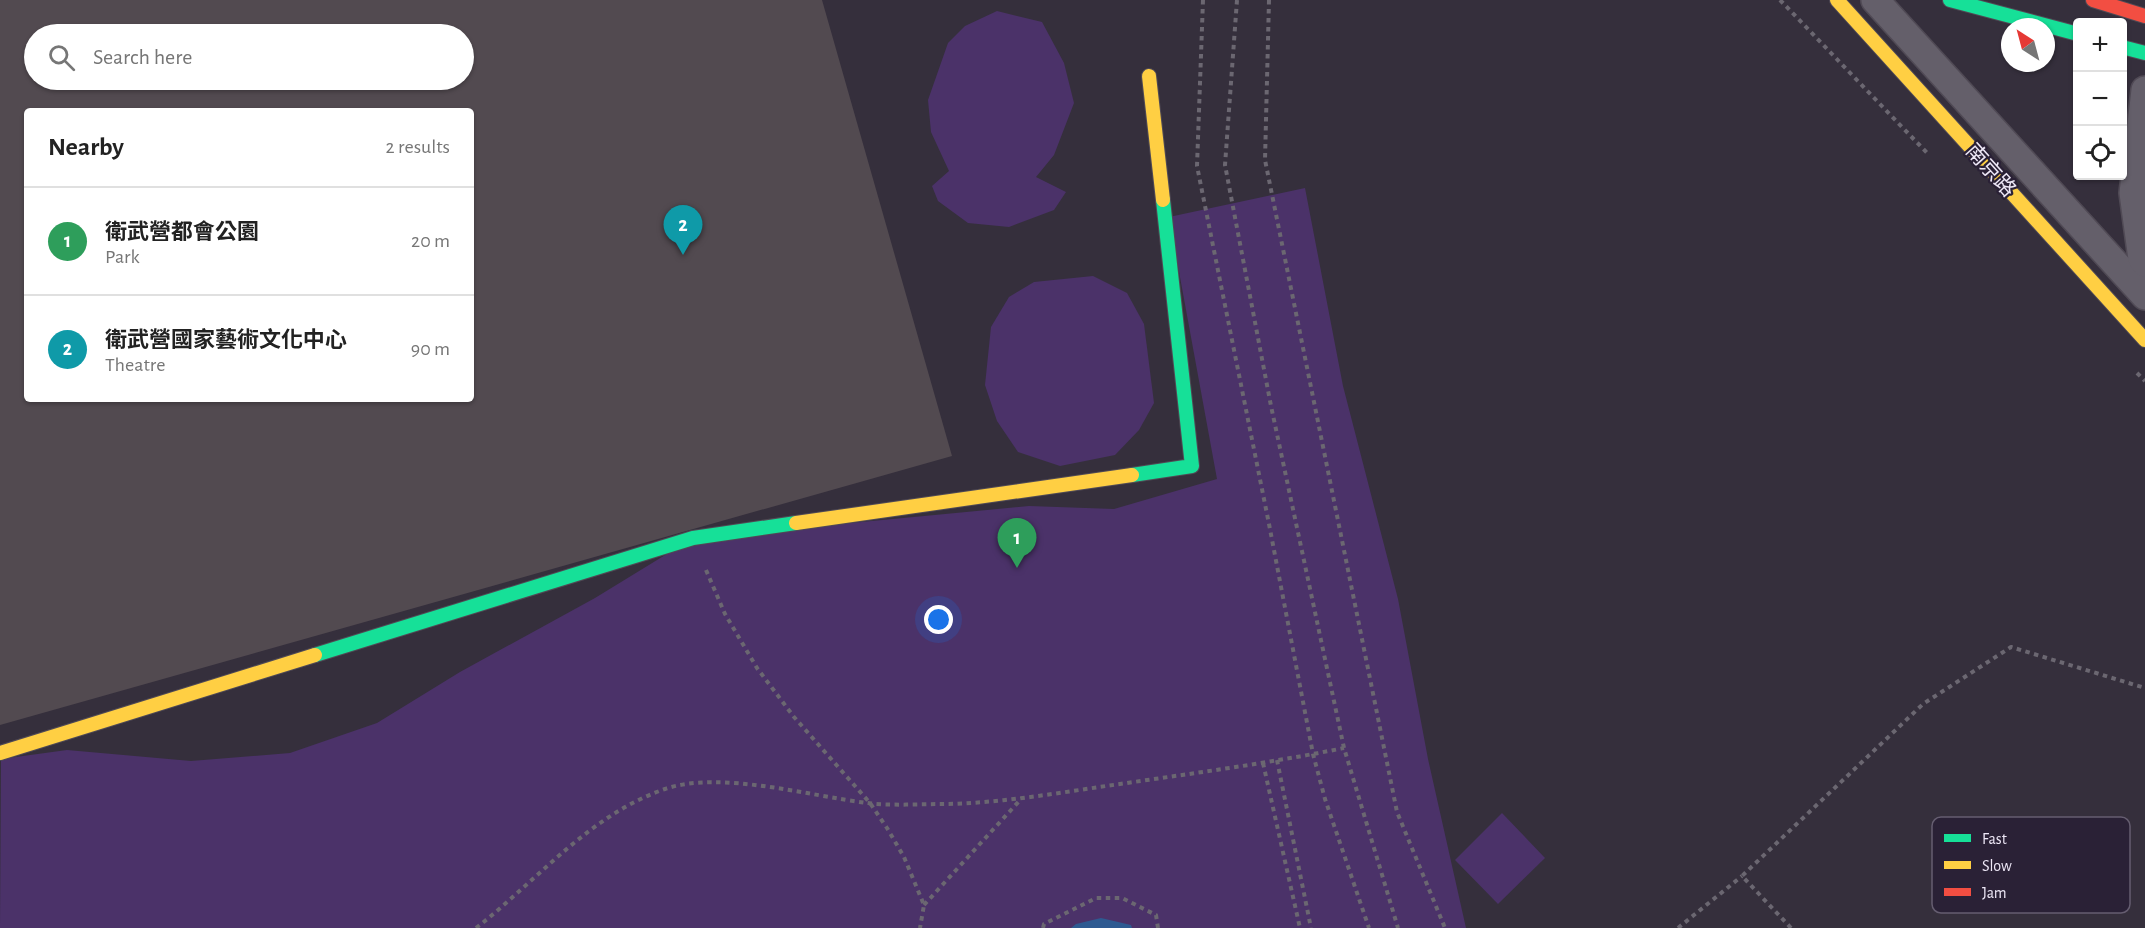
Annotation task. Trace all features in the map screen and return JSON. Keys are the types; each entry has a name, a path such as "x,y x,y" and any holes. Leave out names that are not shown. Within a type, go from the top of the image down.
{"street":[{"name":"南京路","path":"1837,0 2145,340"},
{"name":"南京路","path":"1875,0 2145,296"},
{"path":"1950,0 2073,33"},
{"path":"2093,0 2145,16"},
{"path":"2127,48 2145,53"},
{"path":"0,753 693,538 1192,466 1149,76"},
{"path":"2145,90 2133,193 2142,259 2145,263"}],"path":[{"path":"1203,0 1197,166 1272,536 1313,754 1325,799 1369,928"},
{"path":"1237,0 1225,165 1271,406 1344,748 1398,928"},
{"path":"1269,0 1265,160 1397,812 1445,928"},
{"path":"693,538 725,614 757,668 794,717 870,803 904,858 924,905"},
{"path":"1678,928 1742,876 1923,704 2011,647 2145,687"},
{"path":"476,928 521,892 574,842 623,808 667,788 689,783 737,783 870,803 948,804 1022,798 1263,763 1344,748"},
{"path":"1277,760 1311,928"},
{"path":"1263,763 1300,928"},
{"path":"920,928 924,905 1022,798"},
{"path":"1742,876 1791,928"},
{"path":"1043,928 1044,924 1096,898 1122,898 1131,902 1156,915 1158,928"}],"shaded area":[{"path":"997,11 1042,22 1064,63 1074,103 1054,155 1036,177 1066,192 1054,210 1009,227 968,223 938,201 932,186 949,171 931,132 928,100 948,43 965,26"},
{"path":"1305,188 1343,386 1398,599 1428,759 1466,928 0,928 1,759 67,750 191,761 290,753 377,723 460,672 595,598 693,538 1029,506 1114,509 1217,479 1169,217"},
{"path":"1093,276 1127,293 1144,324 1154,403 1139,430 1115,455 1060,466 1018,452 997,421 985,385 991,327 1009,297 1034,282"},
{"path":"1502,813 1545,858 1498,904 1455,860"}],"water":[{"path":"1101,918 1131,925 1132,928 1071,928 1076,924"}],"building":[{"path":"0,0 822,0 952,456 0,725"}],"traffic: fast":[{"path":"1950,0 2073,33"},
{"path":"2127,48 2145,53"},
{"path":"1132,475 1192,466 1163,200"},
{"path":"315,655 693,538 796,523"}],"traffic: slow":[{"path":"1837,0 2145,340"},
{"path":"1149,76 1163,200"},
{"path":"796,523 1132,475"},
{"path":"0,753 315,655"}],"traffic: jam":[{"path":"2093,0 2145,16"}],"place":[{"name":"衛武營國家藝術文化中心","path":"683,255"},
{"name":"衛武營都會公園","path":"1017,568"}]}
